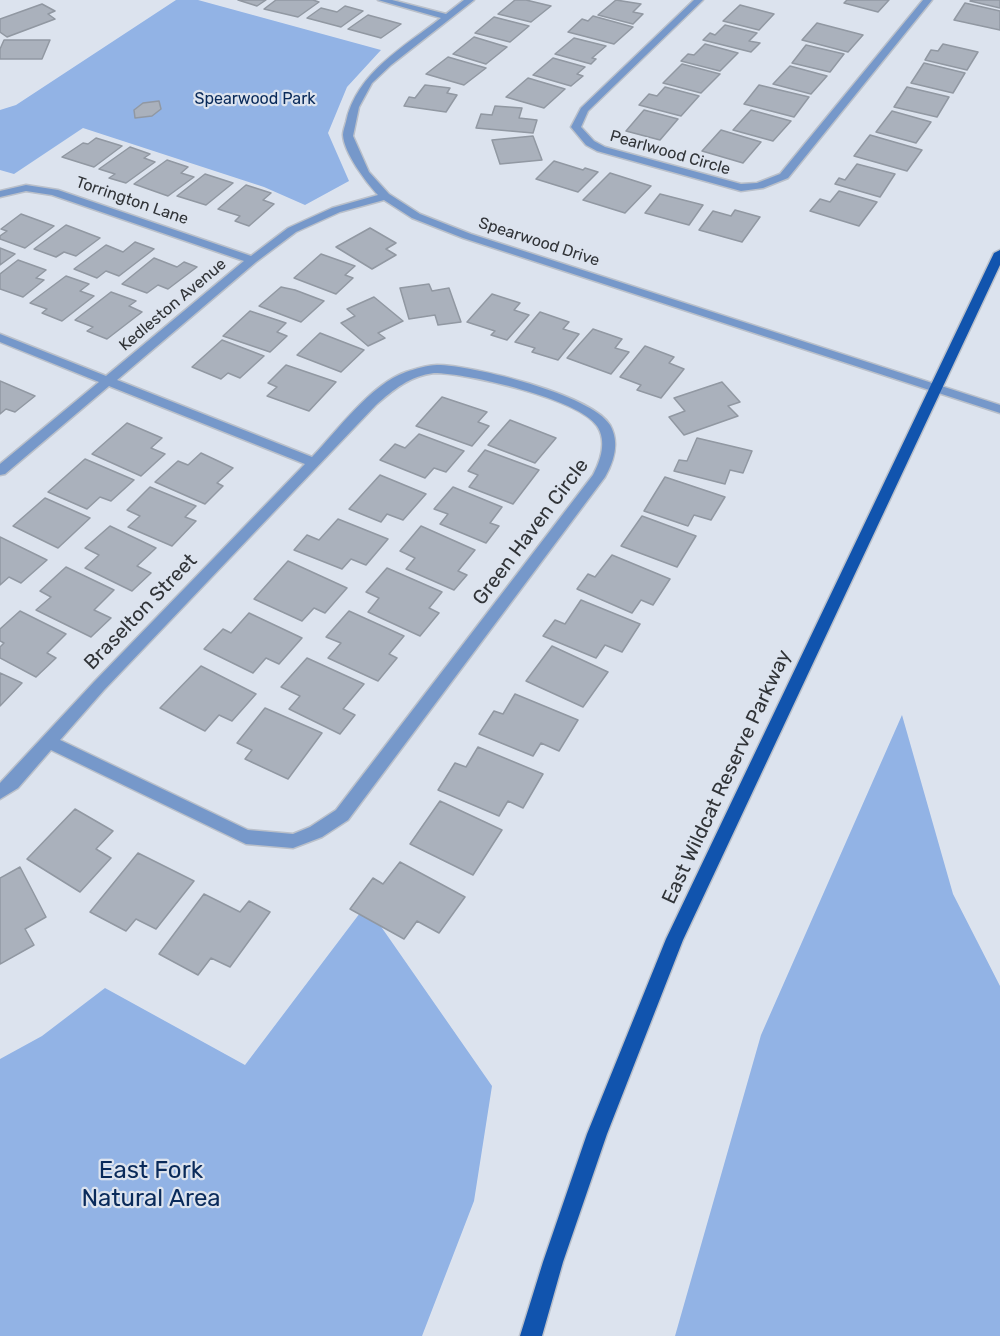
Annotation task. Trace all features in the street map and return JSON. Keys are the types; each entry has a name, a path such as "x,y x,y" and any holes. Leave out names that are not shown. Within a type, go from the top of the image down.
{"main road":[{"name":"East Wildcat Reserve Parkway","path":"531,1336 553,1262 597,1134 675,939 1000,253"}],"street":[{"path":"382,0 447,17"},
{"name":"Spearwood Drive","path":"470,0 368,82 354,106 348,136 364,173 386,196 416,216 467,236 1000,409"},
{"name":"Pearlwood Circle","path":"699,0 585,110 576,127 590,143 612,153 733,187 747,188 760,187 784,176 928,0"},
{"name":"Torrington Lane","path":"0,194 26,188 54,192 252,260"},
{"name":"Kedleston Avenue","path":"0,471 252,260 292,230 336,210 386,196"},
{"path":"0,338 314,463"},
{"name":"Green Haven Circle","path":"49,742 246,837 293,841 316,832 342,815 598,477 607,462 609,447 606,432 598,419 582,408 471,372 435,369 404,377 383,394 314,463"},
{"name":"Braselton Street","path":"0,792 12,783 99,686 314,463"}],"green space":[{"name":"Spearwood Park","path":"176,0 198,0 381,50 347,87 328,133 349,181 305,205 264,187 83,128 14,174 0,170 0,110 16,105"},
{"path":"902,715 953,894 1000,986 1000,1336 675,1336 761,1035"},
{"name":"East Fork Natural Area","path":"366,905 492,1086 474,1201 422,1336 0,1336 0,1059 42,1036 105,988 245,1065"}],"building":[{"path":"238,0 266,0 257,6"},
{"path":"276,0 319,2 298,17 264,9"},
{"path":"515,0 526,0 551,6 531,22 498,14"},
{"path":"616,0 641,4 633,12 643,14 633,24 598,15"},
{"path":"847,0 889,0 878,12 844,3"},
{"path":"1000,0 1000,8 970,1"},
{"path":"965,3 1000,11 1000,30 954,20"},
{"path":"42,4 55,11 48,14 55,19 7,37 0,32 0,19"},
{"path":"740,5 774,14 759,30 723,21"},
{"path":"345,6 363,11 341,27 307,18 321,8 337,12"},
{"path":"368,15 401,24 381,38 348,29"},
{"path":"593,16 633,27 614,44 568,32 582,19 588,21"},
{"path":"494,17 529,26 510,42 475,33"},
{"path":"817,23 863,35 848,52 802,40"},
{"path":"725,25 757,33 749,41 760,43 751,52 703,40 710,33 715,35"},
{"path":"474,37 507,47 486,64 453,54"},
{"path":"574,38 606,46 592,58 596,59 591,64 555,54"},
{"path":"4,40 50,40 42,59 0,59 0,49"},
{"path":"705,44 738,53 720,71 681,61 688,54 694,55"},
{"path":"943,44 978,52 967,70 925,60 931,50 938,51"},
{"path":"806,45 844,54 830,72 792,63"},
{"path":"448,57 486,68 464,85 426,74"},
{"path":"553,58 585,67 577,74 583,76 571,86 533,75"},
{"path":"924,63 965,73 953,93 911,83"},
{"path":"682,64 720,74 701,93 663,83"},
{"path":"790,66 827,76 811,94 773,84"},
{"path":"528,78 565,89 544,108 506,97"},
{"path":"425,85 450,88 447,93 457,95 446,112 404,106 409,97 415,98"},
{"path":"759,85 809,97 794,117 744,104"},
{"path":"665,87 699,96 681,116 639,105 649,94 657,96"},
{"path":"907,87 949,97 937,117 894,107"},
{"path":"159,101 161,109 152,116 135,118 134,110 143,103"},
{"path":"495,106 522,108 519,118 537,120 533,133 476,128 481,114 492,115"},
{"path":"644,110 678,119 660,140 626,131"},
{"path":"751,110 791,121 773,141 733,130"},
{"path":"892,111 931,122 916,143 876,132"},
{"path":"721,130 761,142 743,163 702,151"},
{"path":"870,135 922,150 907,171 854,156"},
{"path":"533,136 542,160 500,164 492,140"},
{"path":"96,138 122,146 94,167 62,157 83,143 88,144"},
{"path":"130,147 150,154 144,158 155,162 126,183 109,178 115,174 99,169"},
{"path":"167,160 188,167 181,173 194,177 168,196 134,184"},
{"path":"554,161 598,172 578,192 536,179"},
{"path":"857,164 895,174 880,197 835,184 839,178 845,180"},
{"path":"610,173 651,186 625,213 583,200"},
{"path":"205,174 233,183 206,205 177,196"},
{"path":"246,185 271,193 263,200 274,204 249,226 235,221 240,216 218,209"},
{"path":"839,191 877,202 859,226 810,211 820,199 830,202"},
{"path":"660,194 703,205 689,225 645,213"},
{"path":"735,210 760,217 742,242 699,230 713,211 731,216"},
{"path":"21,214 54,226 25,248 0,239 0,236 7,231 1,229"},
{"path":"66,225 100,238 76,256 64,252 56,257 34,249"},
{"path":"370,228 396,243 386,249 396,255 372,269 336,247"},
{"path":"135,242 154,249 119,276 106,271 97,278 74,269 106,245 123,252"},
{"path":"0,248 15,254 0,265"},
{"path":"321,254 355,266 345,275 353,278 336,294 294,278"},
{"path":"154,258 177,267 184,262 197,267 168,289 158,285 147,293 122,284"},
{"path":"18,260 46,270 36,278 44,280 23,297 0,289 0,274"},
{"path":"66,276 89,284 80,291 94,296 62,321 42,313 47,309 30,303"},
{"path":"429,284 432,291 449,288 461,322 438,325 435,315 409,319 400,288"},
{"path":"281,287 324,301 301,322 259,306"},
{"path":"111,292 136,301 129,306 142,312 107,339 87,331 93,327 75,320"},
{"path":"492,294 520,303 514,310 529,315 507,340 491,335 495,331 467,322"},
{"path":"374,297 403,321 378,333 385,338 368,346 341,323 355,316 347,309"},
{"path":"250,311 286,323 277,332 287,336 270,352 223,336"},
{"path":"540,312 569,322 563,329 579,334 558,360 532,352 535,348 515,342"},
{"path":"593,329 622,339 615,348 629,352 611,374 567,358"},
{"path":"320,333 364,350 341,372 297,355"},
{"path":"222,340 264,356 240,378 228,373 221,379 192,367"},
{"path":"645,346 674,357 669,363 684,369 661,398 637,390 641,385 620,377"},
{"path":"286,365 336,382 309,411 267,396 277,387 268,383"},
{"path":"0,381 35,396 15,412 6,409 0,414"},
{"path":"722,382 740,402 728,406 738,416 684,435 669,417 685,411 674,398"},
{"path":"442,397 487,412 478,422 489,426 472,446 416,426"},
{"path":"510,420 556,438 535,463 488,445"},
{"path":"127,423 162,438 151,448 165,454 141,476 92,454"},
{"path":"419,434 464,451 446,472 434,468 425,478 380,460 395,444 405,448"},
{"path":"697,438 752,451 743,473 730,470 725,484 674,471 679,460 687,461"},
{"path":"485,450 539,470 513,504 469,487 478,475 468,471"},
{"path":"201,453 233,468 217,483 223,486 205,504 155,482 178,461 188,465"},
{"path":"85,459 134,480 111,501 100,497 87,509 48,492"},
{"path":"380,475 426,494 403,520 387,514 381,522 349,509"},
{"path":"665,477 725,497 711,520 694,515 688,526 644,511"},
{"path":"150,487 196,506 185,517 196,521 172,546 128,527 140,516 127,510"},
{"path":"453,487 502,507 490,523 499,526 486,543 440,524 448,514 434,509"},
{"path":"45,498 90,518 58,548 13,526"},
{"path":"642,516 696,536 677,567 621,546"},
{"path":"338,519 388,539 366,565 351,559 342,569 294,550 307,535 319,540"},
{"path":"110,526 156,548 137,566 151,573 132,591 85,568 99,555 85,548"},
{"path":"421,526 475,550 458,571 467,575 454,590 406,569 415,558 400,551"},
{"path":"0,537 47,560 21,583 9,577 0,585"},
{"path":"612,555 670,579 653,605 641,600 632,613 577,589 588,574 595,577"},
{"path":"288,561 347,588 325,613 314,608 302,621 254,599"},
{"path":"66,567 114,590 94,610 111,618 91,637 36,610 51,597 40,591"},
{"path":"387,568 442,592 429,608 439,613 420,636 368,612 379,598 366,592"},
{"path":"581,600 640,624 622,652 605,645 596,658 543,636 555,620 565,624"},
{"path":"20,611 66,634 47,653 56,658 36,677 0,658 0,647 4,643 0,641 0,629"},
{"path":"349,611 404,636 389,654 397,658 378,681 328,658 341,643 326,637"},
{"path":"249,613 302,638 279,664 266,658 253,673 204,649 223,629 231,633"},
{"path":"552,646 608,672 583,707 526,681"},
{"path":"307,658 364,684 343,709 355,715 340,734 289,709 300,696 281,687"},
{"path":"201,666 256,694 232,721 219,715 205,731 160,708"},
{"path":"0,673 22,683 0,706"},
{"path":"515,694 578,720 559,751 541,743 533,756 479,734 494,711 503,714"},
{"path":"265,708 322,733 288,779 245,759 252,750 237,743"},
{"path":"478,747 543,774 523,808 508,801 499,816 438,790 455,763 466,767"},
{"path":"440,801 502,830 473,875 410,844"},
{"path":"75,809 113,831 96,849 111,858 80,892 27,859"},
{"path":"138,853 194,881 156,929 136,919 126,931 90,912"},
{"path":"400,862 465,897 439,933 417,921 404,939 350,909 373,878 383,884"},
{"path":"20,867 46,917 25,929 34,945 0,964 0,878"},
{"path":"204,894 240,912 249,901 270,912 230,967 211,958 198,975 159,954"}]}
